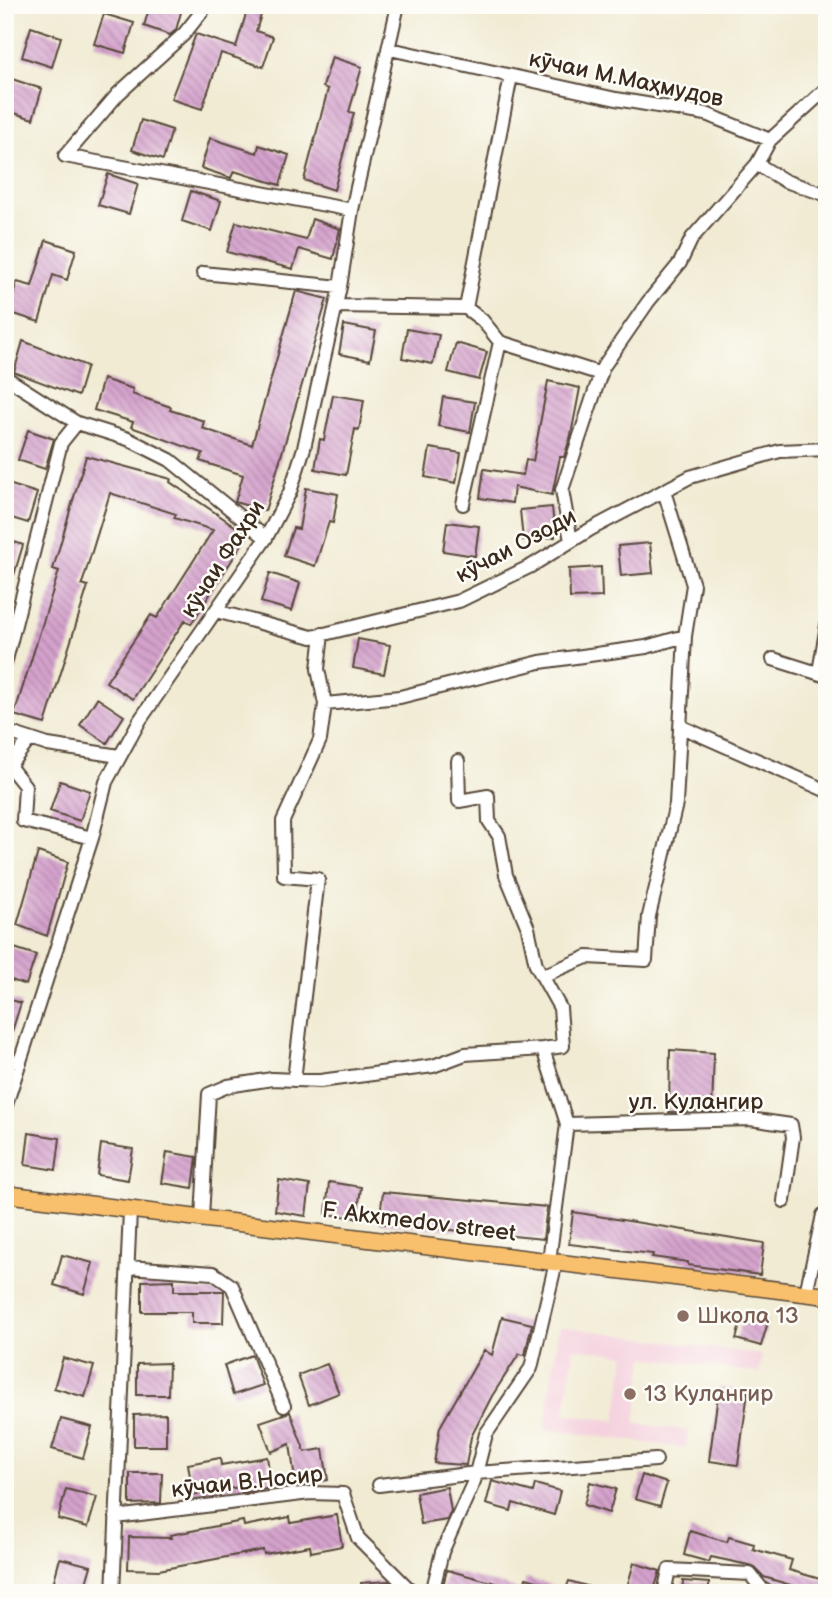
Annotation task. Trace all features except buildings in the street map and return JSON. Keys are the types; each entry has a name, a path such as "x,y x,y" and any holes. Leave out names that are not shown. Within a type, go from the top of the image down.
{"main road":[{"name":"F. Akxmedov street","path":"5,1194 827,1296"}],"street":[{"path":"207,5 184,34 118,93 65,156 352,210"},
{"name":"кӯчаи Фахри","path":"5,1108 92,838 106,782 140,720 267,538 290,492 304,448 336,306 352,210 398,5"},
{"name":"кӯчаи М.Маҳмудов","path":"390,49 616,99 706,114 770,139"},
{"name":"кӯчаи М.Маҳмудов","path":"466,309 511,76"},
{"path":"570,541 562,490 601,374 648,302 680,263 692,238 757,164 770,139 827,88"},
{"path":"757,164 785,181 827,195"},
{"path":"203,273 340,287"},
{"path":"336,306 466,309 482,320 499,342 601,374"},
{"path":"463,505 499,342"},
{"path":"5,377 77,423 128,439 170,460 267,538"},
{"path":"5,664 61,443 77,423"},
{"name":"кӯчаи Озоди","path":"216,611 313,637 459,601 531,566 570,541 690,477 780,451 827,449"},
{"path":"542,976 587,957 646,960 649,916 677,804 685,636 694,584 664,491"},
{"path":"773,659 823,674 827,625"},
{"path":"295,1080 318,878 284,876 283,821 320,740 326,704 318,669 322,634"},
{"path":"326,704 400,697 540,662 646,648 685,636"},
{"path":"682,727 827,791"},
{"path":"5,731 30,739 119,756"},
{"path":"30,739 7,769 25,786 23,821 92,838"},
{"path":"202,1217 209,1094 228,1086 272,1079 320,1081 433,1066 465,1054 563,1046 561,1008 536,965 528,928 506,875 499,836 489,821 488,796 458,801 458,761"},
{"path":"432,1593 442,1552 476,1473 486,1434 531,1368 552,1261 567,1124 543,1049"},
{"path":"5,1059 20,1063"},
{"name":"ул. Кулангир","path":"567,1124 750,1119 791,1125 793,1137 784,1201"},
{"path":"113,1593 130,1210"},
{"path":"806,1293 823,1215"},
{"path":"128,1267 213,1273 232,1286 284,1406"},
{"path":"379,1485 476,1473 656,1460"},
{"name":"кӯчаи В.Носир","path":"117,1517 310,1493 343,1494 358,1538 413,1593"},
{"path":"664,1593 668,1570 750,1574 762,1589 772,1593"}],"shaded area":[{"name":"13 Кулангир","path":"559,1326 762,1355 759,1373 644,1357 635,1423 688,1431 685,1448 545,1429","holes":["574,1348 625,1355 616,1421 565,1414"]}],"place":[{"name":"Школа 13","path":"683,1316"},
{"name":"13 Кулангир","path":"630,1394"}]}
